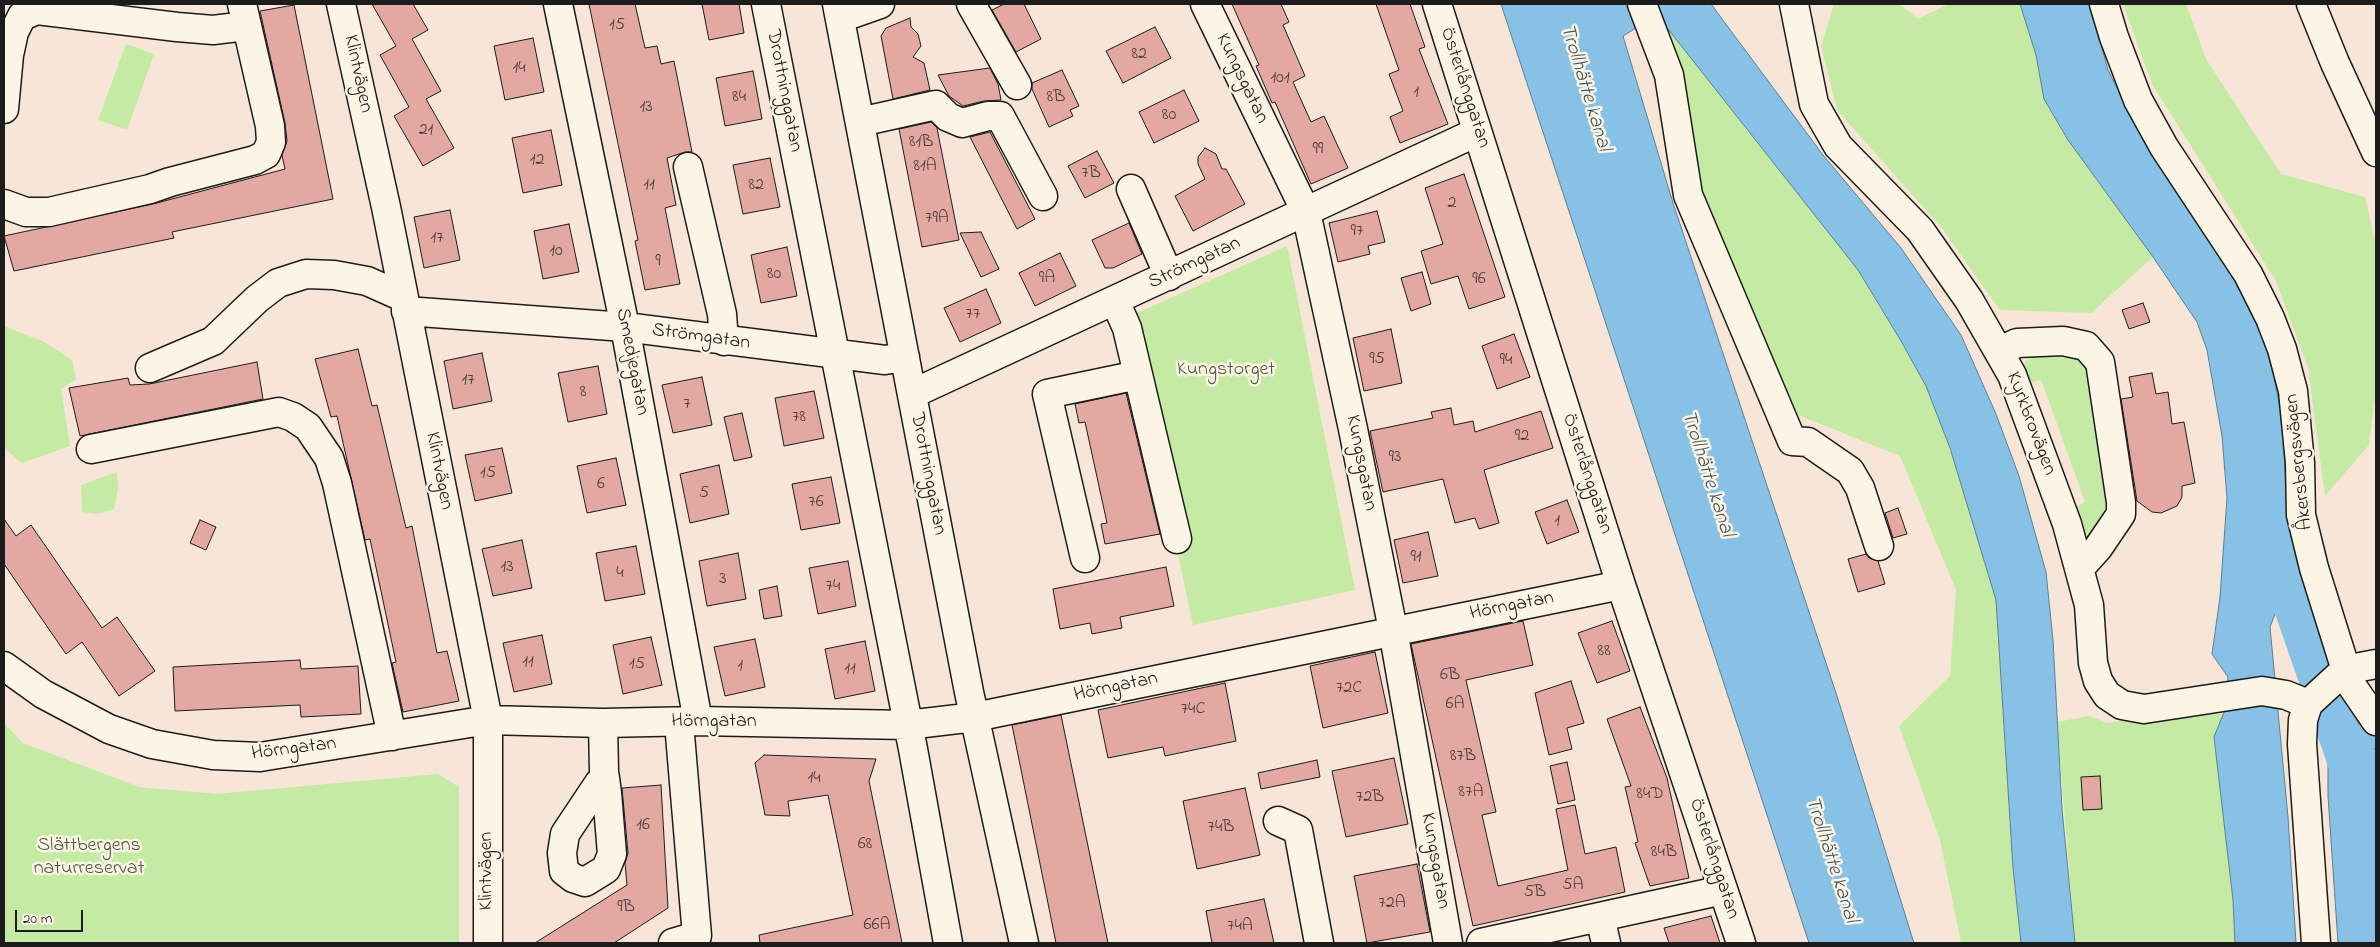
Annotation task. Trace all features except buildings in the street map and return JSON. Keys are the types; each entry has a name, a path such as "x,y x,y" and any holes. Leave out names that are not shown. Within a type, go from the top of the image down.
{"street":[{"name":"Klintvägen","path":"341,4 386,207 488,720 488,943"},
{"name":"Smedjegatan","path":"558,4 625,328 688,722 697,936 674,943"},
{"name":"Drottninggatan","path":"766,4 908,725 948,943"},
{"path":"839,11 880,4"},
{"path":"971,4 1017,85"},
{"name":"Kungsgatan","path":"1205,4 1306,212 1355,438 1393,630 1448,943"},
{"name":"Österlånggatan","path":"1437,4 1621,585 1741,943"},
{"path":"1642,4 1669,74 1688,195 1792,441 1808,442 1850,471 1860,488 1879,546"},
{"name":"Kyrkbrovägen","path":"1794,4 1814,104 1838,146 1920,230 1969,300 2000,351 2016,384 2067,524 2080,568 2089,605 2093,663 2098,682 2107,695 2122,705 2144,709 2262,691 2308,698"},
{"name":"Åkersbergsvägen","path":"2104,4 2138,100 2164,147 2248,274 2270,318 2282,349 2293,391 2300,463 2301,515 2314,568 2357,667 2350,683 2370,712"},
{"path":"2312,4 2335,63 2376,152"},
{"path":"4,109 9,55 14,32 22,16 37,10 213,30 244,15 270,126 271,142 266,154 255,160 150,189 49,212 26,212 4,204"},
{"name":"Drottninggatan","path":"839,11 975,717 1024,943"},
{"path":"860,122 936,105 948,117 962,123 988,116 1000,116 1043,196"},
{"name":"Strömgatan","path":"912,394 1477,132"},
{"path":"688,168 722,314 724,341"},
{"path":"1131,189 1170,276"},
{"name":"Strömgatan","path":"150,368 213,341 257,299 278,283 306,274 334,275 367,281 404,304 625,328 834,355 885,360 905,357"},
{"path":"1115,301 1127,328 1177,539"},
{"path":"2000,351 2017,343 2063,341 2086,346 2100,362 2121,502 2121,514 2098,548 2080,568"},
{"path":"1086,558 1047,394 1138,375"},
{"path":"91,449 278,412 293,417 308,427 329,458 337,483 392,736"},
{"name":"Hörngatan","path":"4,666 43,694 109,729 152,744 213,755 260,757 488,720 603,723 688,722 908,725 975,717 1393,630 1621,585"},
{"path":"2316,943 2302,744 2303,720 2308,698 2357,667"},
{"path":"603,723 605,778"},
{"path":"1278,821 1298,830 1319,943"},
{"path":"1481,943 1723,890"},
{"path":"1600,917 1606,943"}],"green space":[{"path":"1834,4 1899,4 1918,19 1949,4 2020,4 2036,55 2044,99 2068,140 2153,257 2091,313 2000,310 1941,227 1837,110 1821,46"},
{"path":"2123,4 2186,4 2206,59 2281,174 2365,197 2376,245 2376,389 2369,445 2325,496 2308,368 2276,281 2152,84"},
{"path":"1668,29 1858,270 1926,386 1950,448 1996,600 2013,868 2021,943 1961,943 1940,840 1899,726 1950,676 1956,590 1900,456 1798,415 1703,193"},
{"path":"126,44 154,54 127,130 98,120"},
{"name":"Kungstorget","path":"1287,246 1355,590 1193,625 1128,317"},
{"path":"4,326 44,342 72,360 76,379 61,389 70,446 22,463 4,448"},
{"path":"2045,350 2079,358 2092,377 2111,479 2101,524 2086,547 2074,508 2085,502 2042,382 2041,380 2029,383 2024,369 2025,361"},
{"path":"117,472 118,489 114,509 98,514 82,512 81,485"},
{"path":"2200,714 2224,714 2214,737 2233,900 2235,943 2075,943 2057,722 2089,716 2107,723 2126,720 2158,723"},
{"name":"Slättbergens naturreservat","path":"4,723 23,743 139,787 216,794 438,774 459,787 459,943 4,943"}],"water":[{"name":"Trollhätte kanal","path":"1501,4 1634,4 1641,25 1623,36 1673,203 1836,693 1914,943 1809,943"},
{"path":"1649,4 1711,4 1823,155 1901,248 1961,335 1996,414 2019,476 2046,572 2053,640 2062,809 2075,943 2021,943 2013,868 1996,600 1950,448 1926,386 1858,270 1668,29 1654,19"},
{"path":"2020,4 2090,4 2108,70 2128,110 2241,291 2259,328 2271,361 2282,418 2288,521 2323,634 2320,647 2315,656 2307,663 2295,666 2283,615 2275,614 2270,627 2288,817 2296,943 2235,943 2233,900 2214,737 2225,710 2228,677 2212,654 2220,597 2227,498 2222,436 2207,350 2197,322 2153,257 2068,140 2044,99 2036,55"},
{"path":"2347,700 2366,739 2376,750 2376,943 2338,943 2328,796 2328,759 2337,753 2341,746 2328,721 2335,709"}],"waterway":[{"path":"2294,606 2350,767"},
{"path":"2366,739 2376,715"}]}
